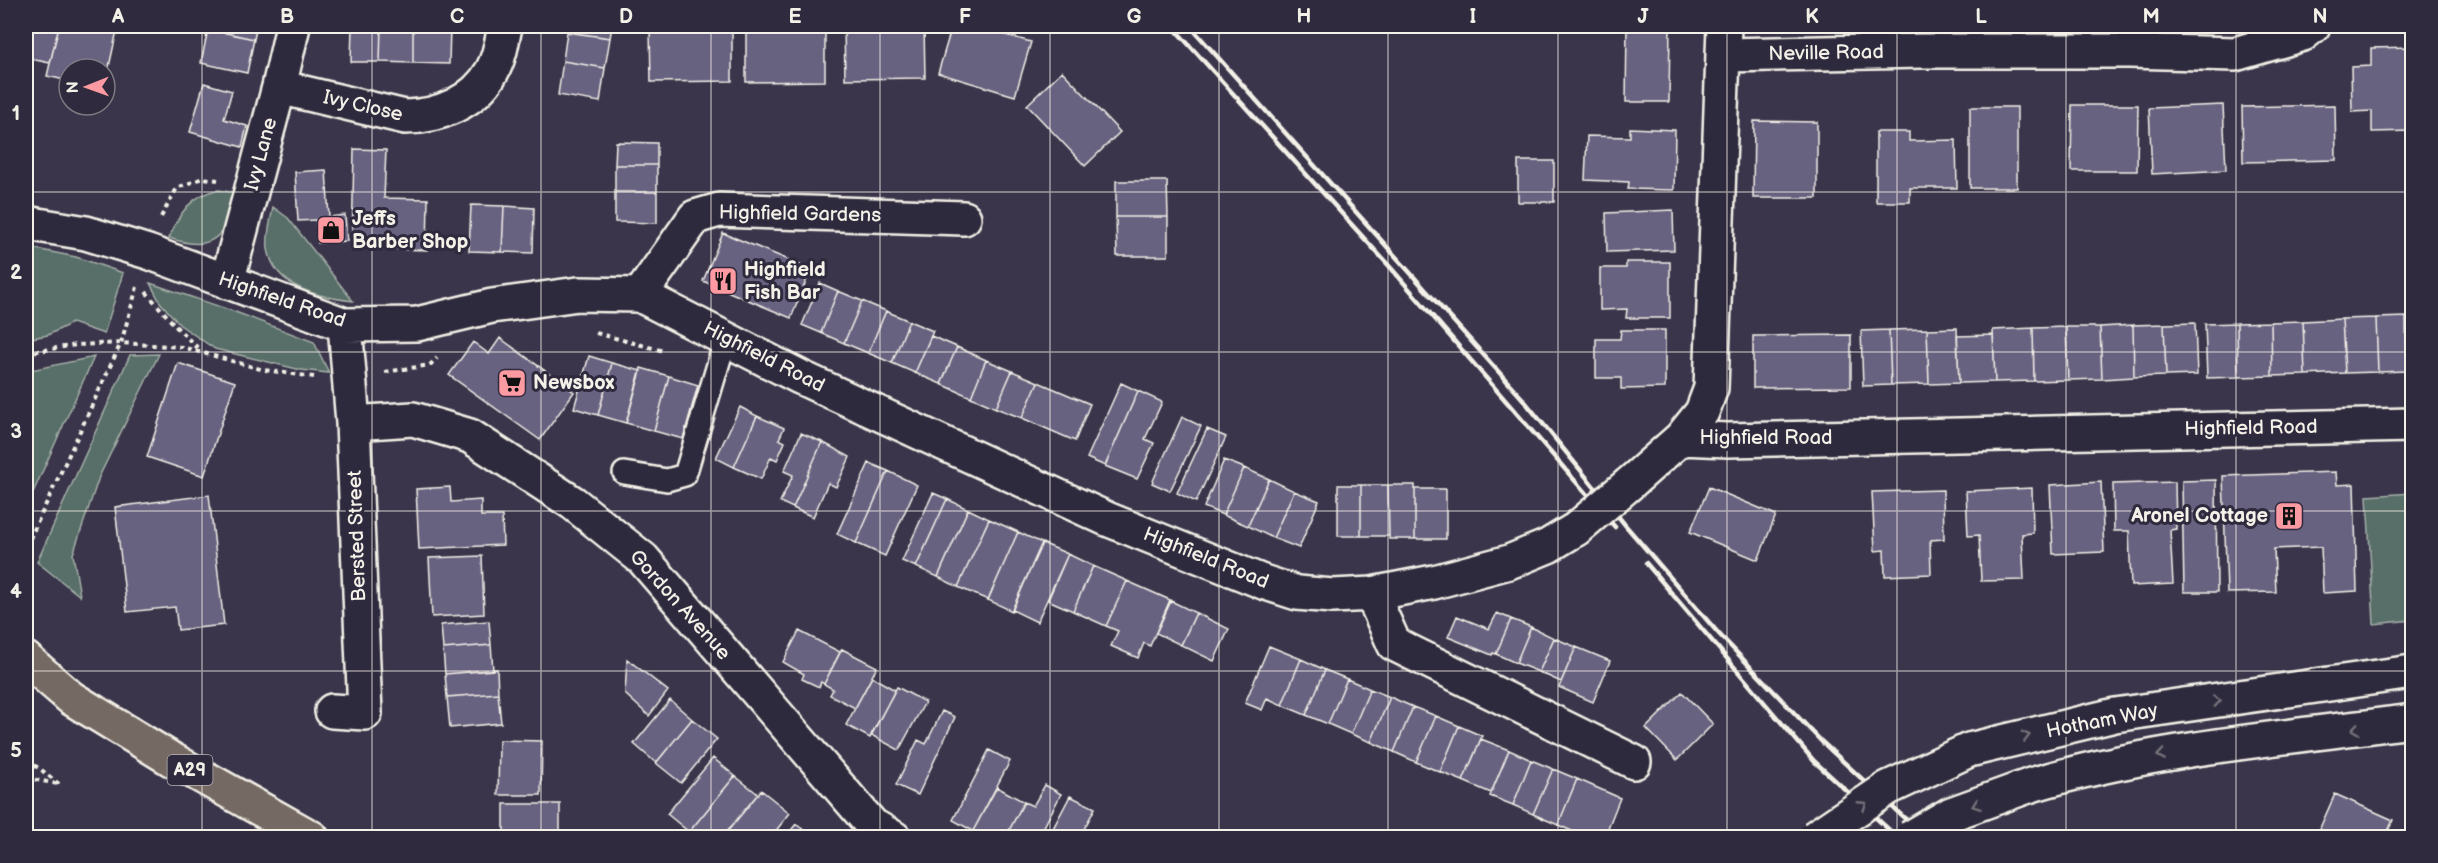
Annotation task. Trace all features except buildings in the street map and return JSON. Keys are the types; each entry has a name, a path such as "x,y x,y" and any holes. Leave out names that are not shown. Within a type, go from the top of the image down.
{"main road":[{"name":"A29","path":"26,659 71,698 171,759 312,837"},
{"name":"A29","path":"26,681 71,698"}],"street":[{"name":"Ivy Lane","path":"227,282 293,26"},
{"name":"Ivy Close","path":"279,87 405,117 426,117 461,102 476,91 492,72 499,55 505,26"},
{"name":"Neville Road","path":"1681,438 1702,412 1711,388 1724,40 1957,51 2235,54 2303,34 2313,26"},
{"name":"Highfield Gardens","path":"640,294 695,217 719,210 964,219"},
{"name":"Highfield Road","path":"26,223 86,233 148,252 345,325 417,324 492,306 578,294 640,294 800,377 1107,519 1263,582 1306,594 1333,596 1372,594 1434,582 1509,562 1548,546 1576,529 1681,438 1728,440 2412,425"},
{"name":"Bersted Street","path":"332,711 365,713 353,423 345,325"},
{"name":"Gordon Avenue","path":"353,423 413,419 470,436 573,503 643,559 872,825 894,837"},
{"path":"1372,594 1394,644 1634,762"},
{"name":"Hotham Way","path":"1814,837 1888,788 1969,750 2115,715 2412,672"},
{"path":"1910,837 1951,814 2073,772 2157,756 2412,721"}],"lane":[{"path":"624,473 667,480 686,475 726,338"}],"path":[{"path":"160,218 177,188 203,178 223,181"},
{"path":"26,547 121,343 139,283 173,324 201,350"},
{"path":"594,333 652,347 717,370"},
{"path":"26,353 76,345 121,343 182,347 201,350 264,370 316,378"},
{"path":"384,372 430,364 445,351"},
{"path":"26,761 39,768 58,784 26,778"}],"green space":[{"path":"219,190 237,193 228,220 216,237 208,242 198,243 169,238 182,213 194,200 201,195"},
{"path":"273,207 288,218 353,301 313,293 289,282 280,273 272,263 268,249 268,233"},
{"path":"26,247 76,257 123,273 104,334 72,323 48,335 26,339"},
{"path":"150,283 314,342 329,373 301,370 215,349 180,325 160,302"},
{"path":"159,354 99,477 73,554 80,596 37,562 130,355"},
{"path":"94,357 26,508 26,371"},
{"path":"2412,493 2412,620 2374,624 2367,496"}],"railway":[{"path":"1172,26 1391,268 1615,527"},
{"path":"1190,26 1522,398 1626,526 1719,634 1822,742 1926,838"},
{"path":"1646,563 1814,761 1898,838"}],"place":[{"name":"Jeffs Barber Shop","path":"331,230"},
{"name":"Highfield Fish Bar","path":"723,281"},
{"name":"Newsbox","path":"512,383"},
{"name":"Aronel Cottage","path":"2289,516"}]}
